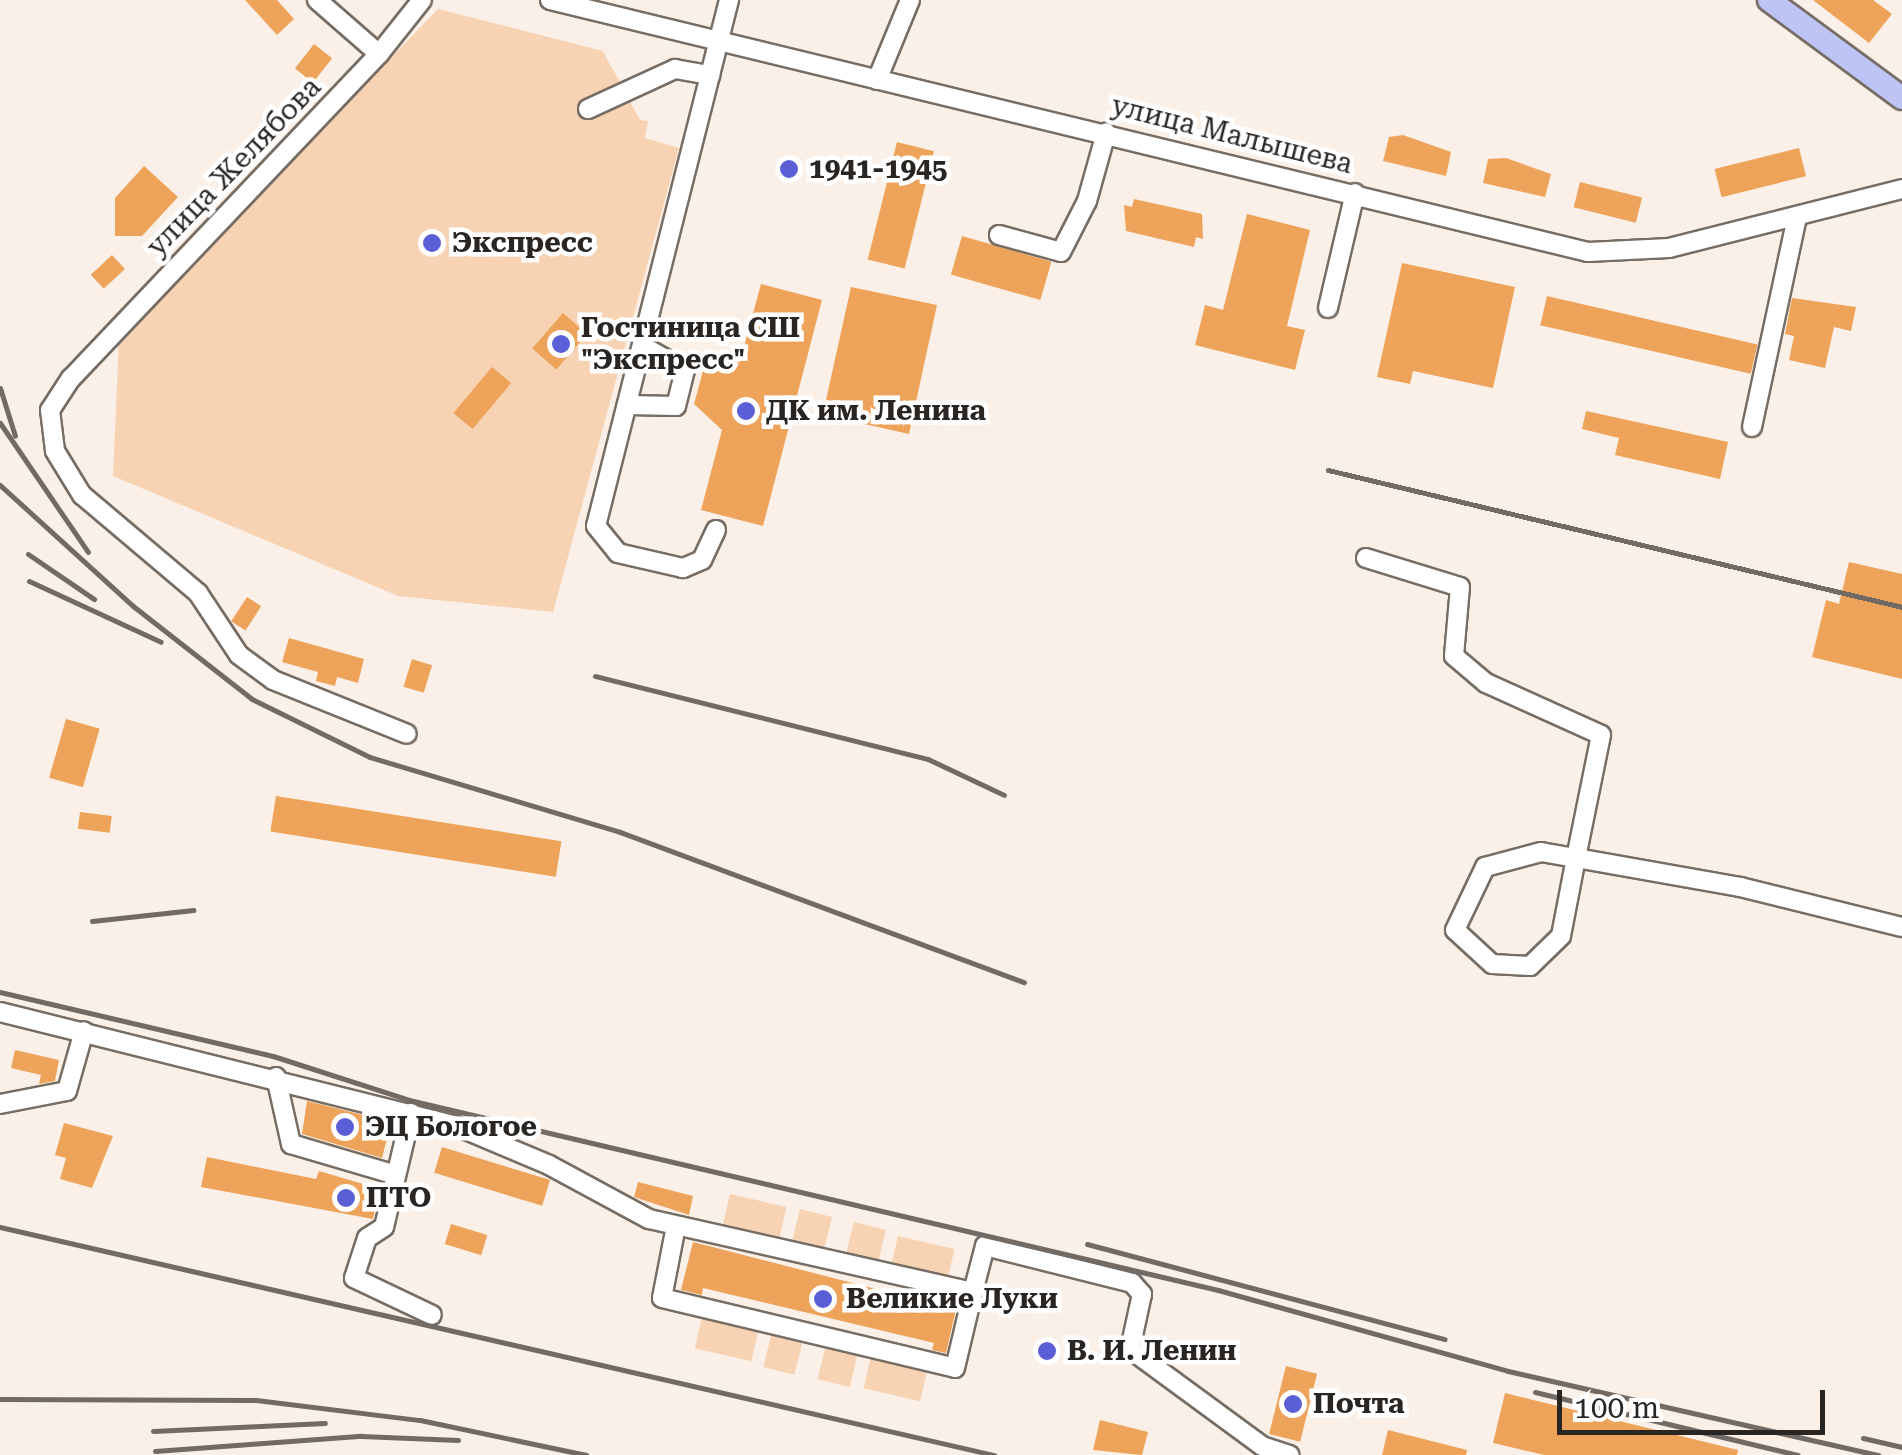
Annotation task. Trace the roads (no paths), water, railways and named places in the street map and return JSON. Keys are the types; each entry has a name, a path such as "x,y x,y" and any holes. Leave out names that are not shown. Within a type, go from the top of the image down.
{"main road":[{"path":"1768,0 1902,98"}],"street":[{"path":"317,0 379,54"},
{"name":"улица Желябова","path":"406,734 273,680 250,664 198,593 82,495 56,451 50,410 70,378 379,54 422,0"},
{"path":"716,530 702,560 683,568 618,553 596,526 730,0"},
{"path":"877,80 910,0"},
{"name":"улица Малышева","path":"556,1 1588,252 1669,248 1902,189"},
{"path":"588,110 675,70 710,74"},
{"path":"999,235 1060,252 1087,201 1106,132"},
{"path":"1328,308 1354,193"},
{"path":"1752,426 1797,217"},
{"path":"628,405 676,406 686,370 642,346"},
{"path":"1366,558 1460,587 1454,656 1486,682 1601,735 1576,858 1560,936 1530,966 1492,964 1455,930 1485,867 1541,852 1576,858 1902,927"},
{"path":"0,1012 410,1113 549,1164 649,1220 973,1292"},
{"path":"0,1104 67,1091 84,1031"},
{"path":"276,1077 291,1144 396,1176"},
{"path":"410,1113 384,1227 367,1238 354,1278 432,1315"},
{"path":"676,1226 662,1298 956,1368 985,1246 1132,1282 1142,1294 1130,1349 1278,1452"}],"railway":[{"path":"0,388 15,436"},
{"path":"0,423 88,552"},
{"path":"1328,470 1902,607"},
{"path":"0,485 133,606 252,699 370,757 620,832 1024,982"},
{"path":"28,554 94,599"},
{"path":"29,581 161,642"},
{"path":"595,676 928,759 1004,795"},
{"path":"92,921 193,910"},
{"path":"0,992 273,1056 409,1100 1218,1290 1508,1371 1879,1455"},
{"path":"0,1227 994,1455"},
{"path":"1087,1244 1445,1339"},
{"path":"1535,1392 1798,1455"},
{"path":"0,1399 256,1400 420,1420 586,1455"},
{"path":"153,1431 325,1423"},
{"path":"155,1451 361,1436 458,1440"},
{"path":"1863,1438 1902,1447"}],"place":[{"name":"1941-1945","path":"789,169"},
{"name":"Экспресс","path":"432,243"},
{"name":"Гостиница СШ \"Экспресс\"","path":"561,344"},
{"name":"ДК им. Ленина","path":"746,411"},
{"name":"ЭЦ Бологое","path":"345,1127"},
{"name":"ПТО","path":"346,1198"},
{"name":"Великие Луки","path":"823,1299"},
{"name":"В. И. Ленин","path":"1047,1351"},
{"name":"Почта","path":"1293,1404"}]}
